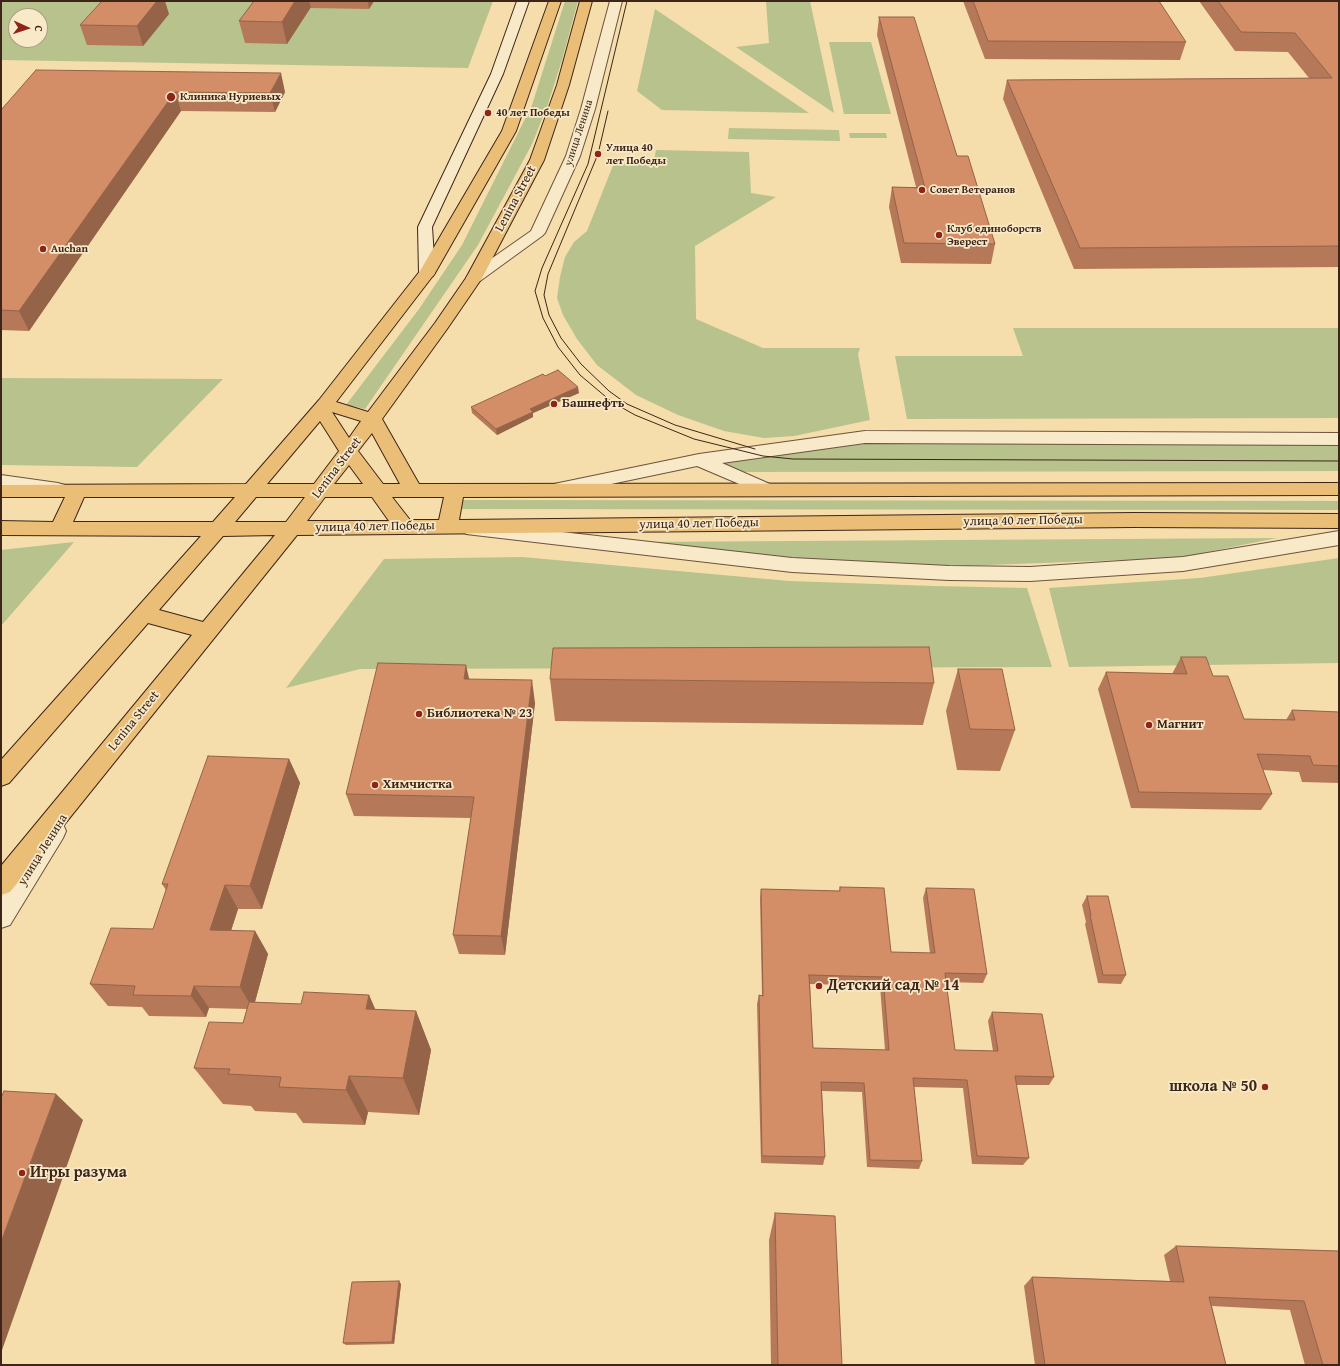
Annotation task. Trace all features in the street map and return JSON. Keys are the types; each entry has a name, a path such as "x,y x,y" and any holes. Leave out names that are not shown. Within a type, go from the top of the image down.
{"main road":[{"path":"1,776 218,529 323,406 426,273 509,131 555,1"},
{"name":"Lenina Street","path":"1,884 292,528 441,326 474,278 537,160 563,86 586,1"},
{"path":"323,406 373,418 412,490"},
{"path":"323,406 349,452 404,527"},
{"path":"1,491 1339,489"},
{"path":"448,526 455,490"},
{"path":"60,528 77,491"},
{"name":"улица 40 лет Победы","path":"1,528 218,529 1134,520 1339,521"},
{"path":"143,614 207,631"}],"street":[{"path":"426,273 425,227 497,74 523,1"},
{"name":"улица Ленина","path":"474,278 537,233 573,156 588,109 616,1"},
{"path":"553,490 699,460 865,437 1339,439"},
{"path":"699,460 764,490"},
{"path":"1,482 77,491"},
{"name":"улица 40 лет Победы","path":"448,526 792,565 949,573 1030,574 1183,564 1339,538"},
{"name":"улица 40 лет Победы","path":"1,535 60,528"},
{"path":"1,761 40,731"},
{"name":"улица Ленина","path":"1,917 84,782"}],"green space":[{"path":"1,1 493,1 468,68 1,60"},
{"path":"565,1 578,1 548,104 532,144 478,245 365,409 346,405 419,309 462,245 532,105"},
{"path":"766,1 810,1 834,113 736,47 769,43"},
{"path":"655,9 809,113 662,110 637,91"},
{"path":"829,42 871,42 891,114 844,114"},
{"path":"729,128 839,130 840,141 728,139"},
{"path":"849,133 886,133 887,138 850,138"},
{"path":"656,150 749,152 751,193 776,197 695,246 696,319 763,348 860,348 858,354 870,420 794,436 764,438 724,431 678,415 636,395 597,365 577,339 563,315 557,298 565,257 574,242 587,231 614,163 653,165"},
{"path":"1013,328 1339,328 1339,418 907,419 895,356 1023,356"},
{"path":"1,378 223,379 137,467 1,465"},
{"path":"863,444 1339,444 1339,471 735,472 719,463"},
{"path":"462,500 1339,501 1339,510 460,509"},
{"path":"1277,538 1178,558 961,566 778,557 637,542"},
{"path":"74,542 1,626 1,550"},
{"path":"522,557 789,581 1027,588 1052,667 360,669 286,688 384,559"},
{"path":"1339,558 1339,663 1069,667 1049,588 1200,578"}],"building":[{"path":"102,1 157,1 137,26 80,25"},
{"path":"254,1 295,1 282,22 239,21"},
{"path":"973,1 1159,1 1186,42 988,41"},
{"path":"1218,1 1339,1 1339,246 1080,248 1007,80 1332,78 1295,33 1241,32"},
{"path":"879,17 914,17 957,156 968,156 995,244 904,243 892,187 925,188"},
{"path":"36,70 281,73 270,93 175,92 19,311 1,310 1,110"},
{"path":"558,370 578,387 530,409 533,412 496,429 471,407 543,374 545,376"},
{"path":"929,647 934,683 550,679 553,648"},
{"path":"1181,657 1206,657 1213,676 1228,676 1244,719 1295,720 1292,710 1339,712 1339,766 1313,765 1310,756 1257,754 1272,794 1139,792 1106,672 1187,674"},
{"path":"378,663 466,665 464,679 532,680 501,936 453,935 474,797 346,794"},
{"path":"958,669 1002,669 1015,730 970,729"},
{"path":"208,756 289,759 250,886 225,885 210,930 255,931 240,987 194,986 191,996 133,995 135,986 90,984 111,928 153,929 168,884 162,884"},
{"path":"840,887 884,888 891,952 935,953 926,888 974,889 987,974 945,973 955,1050 998,1051 992,1012 1042,1014 1054,1077 1015,1076 1029,1158 977,1156 967,1080 913,1078 922,1161 870,1160 864,1083 821,1082 825,1157 762,1156 759,995 763,996 761,889 840,891","holes":["809,975 883,977 889,1050 813,1048"]},
{"path":"1087,896 1108,896 1126,975 1103,975"},
{"path":"304,992 369,995 366,1009 416,1011 403,1078 349,1076 346,1090 279,1087 281,1077 228,1074 230,1069 194,1068 209,1022 243,1023 249,1002 301,1004"},
{"path":"4,1091 56,1094 1,1242 1,1098"},
{"path":"775,1213 835,1216 842,1365 778,1365"},
{"path":"1176,1246 1339,1251 1339,1365 1323,1365 1304,1301 1209,1297 1226,1365 1045,1365 1032,1277 1184,1282"},
{"path":"399,1281 392,1342 343,1343 352,1282"}],"tram line":[{"path":"627,1 588,164 542,268 535,291 543,318 558,347 580,375 612,402 635,415 694,439 763,456 793,459 1339,461"},
{"path":"608,111 598,154 548,274 544,295 549,315 561,338 581,364 609,391 627,404 675,425 755,449"}],"place":[{"name":"Клиника Нуриевых","path":"171,97"},
{"name":"40 лет Победы","path":"488,113"},
{"name":"Улица 40 лет Победы","path":"598,154"},
{"name":"Совет Ветеранов","path":"922,190"},
{"name":"Клуб единоборств Эверест","path":"939,235"},
{"name":"Auchan","path":"43,249"},
{"name":"Башнефть","path":"554,404"},
{"name":"Библиотека № 23","path":"419,714"},
{"name":"Магнит","path":"1149,725"},
{"name":"Химчистка","path":"375,785"},
{"name":"Детский сад № 14","path":"819,986"},
{"name":"школа № 50","path":"1265,1087"},
{"name":"Игры разума","path":"22,1173"}]}
